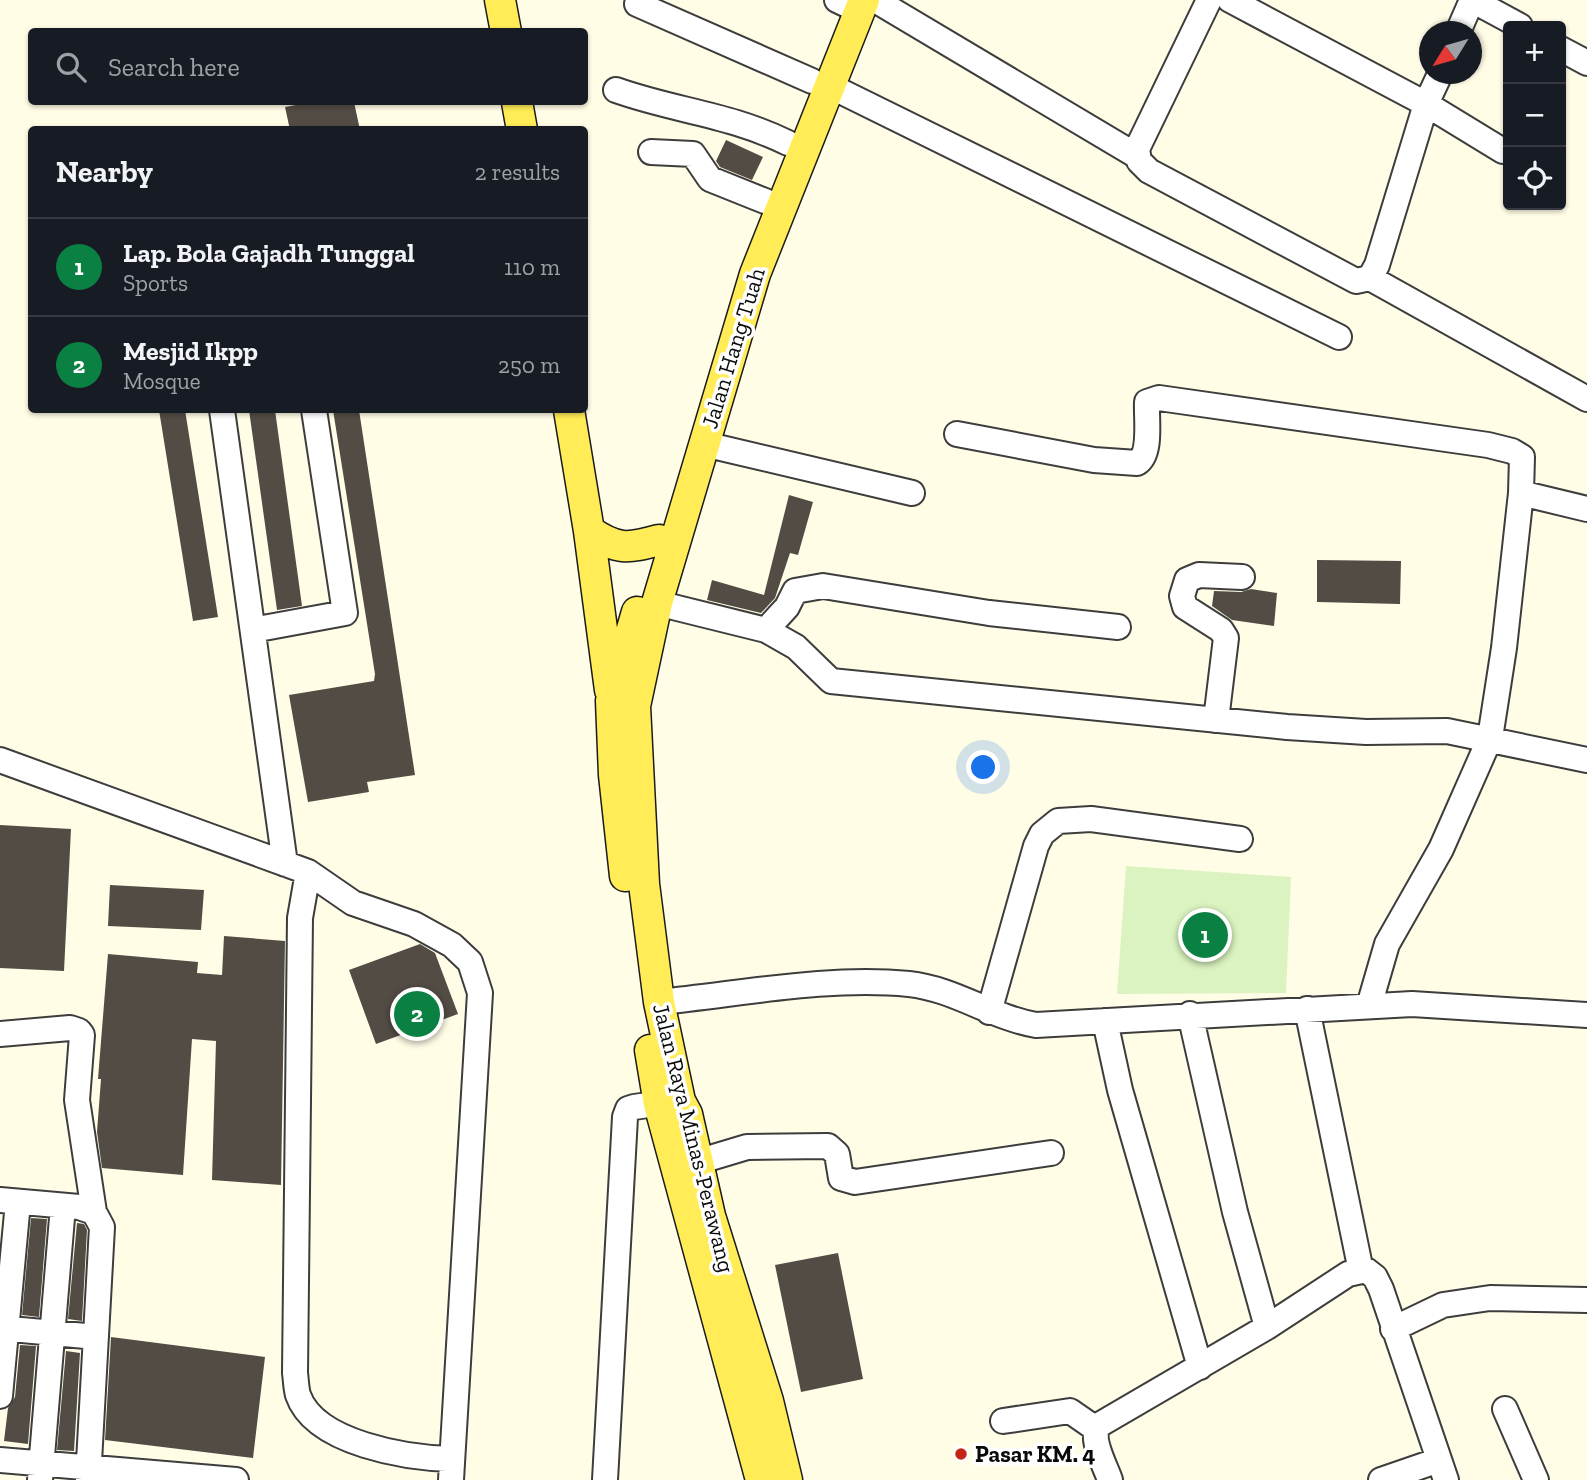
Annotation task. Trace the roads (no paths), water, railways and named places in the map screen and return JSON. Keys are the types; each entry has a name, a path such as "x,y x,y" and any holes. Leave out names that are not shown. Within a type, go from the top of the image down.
{"main road":[{"path":"500,0 505,28"},
{"name":"Jalan Hang Tuah","path":"623,704 657,603 755,274 820,83 854,2"},
{"name":"Jalan Hang Tuah","path":"623,704 659,540 698,425 746,250 788,143 820,83"},
{"path":"518,105 521,126"},
{"path":"569,413 589,531 623,704"},
{"path":"589,531 604,541 629,548 659,540"},
{"name":"Jalan Raya Minas-Perawang","path":"623,704 614,775 630,915 669,1102 761,1480"},
{"name":"Jalan Raya Minas-Perawang","path":"623,704 669,1102"},
{"name":"Jalan Raya Minas-Perawang","path":"669,1102 687,1114 712,1226 768,1401 787,1480"}],"street":[{"path":"1138,156 1137,149 1209,0"},
{"path":"1230,0 1426,104 1503,151"},
{"path":"1463,21 1472,0 1511,21"},
{"path":"854,2 1138,156 1149,171 1356,281 1370,278 1587,399"},
{"path":"637,4 820,83 1339,337"},
{"path":"1566,52 1587,63"},
{"path":"1370,278 1377,265 1426,104 1435,84"},
{"path":"616,90 722,116 753,126 788,143"},
{"path":"651,152 693,154 710,179 765,201"},
{"path":"957,434 1094,460 1137,463 1146,450 1147,401 1159,398 1511,451 1523,461 1504,648 1490,738 1441,849 1387,944 1369,1006"},
{"path":"0,760 297,868 353,904 414,924 452,945 470,962 480,993 452,1470 339,1435 312,1414 299,1396 295,1373 300,918 297,868 253,629 222,413"},
{"path":"253,629 345,613 314,413"},
{"path":"704,444 912,493"},
{"path":"1521,493 1587,509"},
{"path":"1216,720 1226,639 1221,630 1185,607 1184,587 1187,580 1199,575 1242,577"},
{"path":"766,630 787,607 795,591 823,586 989,612 1118,627"},
{"path":"657,603 766,630 796,647 831,681 1216,720 1366,732 1447,731 1587,760"},
{"path":"989,1012 1036,846 1042,834 1057,822 1091,819 1240,839"},
{"path":"659,1002 818,984 899,984 947,991 989,1012 1035,1025 1190,1014 1412,1004 1587,1015"},
{"path":"1307,1009 1336,1162 1361,1271"},
{"path":"1190,1014 1235,1212 1267,1327"},
{"path":"1105,1021 1120,1090 1200,1367"},
{"path":"0,1034 70,1028 82,1035 77,1100 94,1212 102,1227 88,1474"},
{"path":"605,1480 625,1117 634,1107 669,1102"},
{"path":"697,1162 757,1146 828,1146 837,1154 841,1178 855,1182 1051,1153"},
{"path":"0,1396 9,1201 94,1212"},
{"path":"40,1472 63,1206"},
{"path":"1096,1429 1115,1414 1267,1327 1348,1274 1370,1271 1375,1277 1443,1470 1381,1480"},
{"path":"1393,1329 1443,1305 1490,1298 1587,1300"},
{"path":"3,1328 96,1336"},
{"path":"1505,1409 1536,1480"},
{"path":"1003,1421 1070,1411 1096,1429 1110,1480"},
{"path":"0,1460 40,1472 228,1480"}],"place":[{"name":"Lap. Bola Gajadh Tunggal","path":"1205,935"},
{"name":"Mesjid Ikpp","path":"417,1014"},
{"name":"Pasar KM. 4","path":"961,1454"}]}
